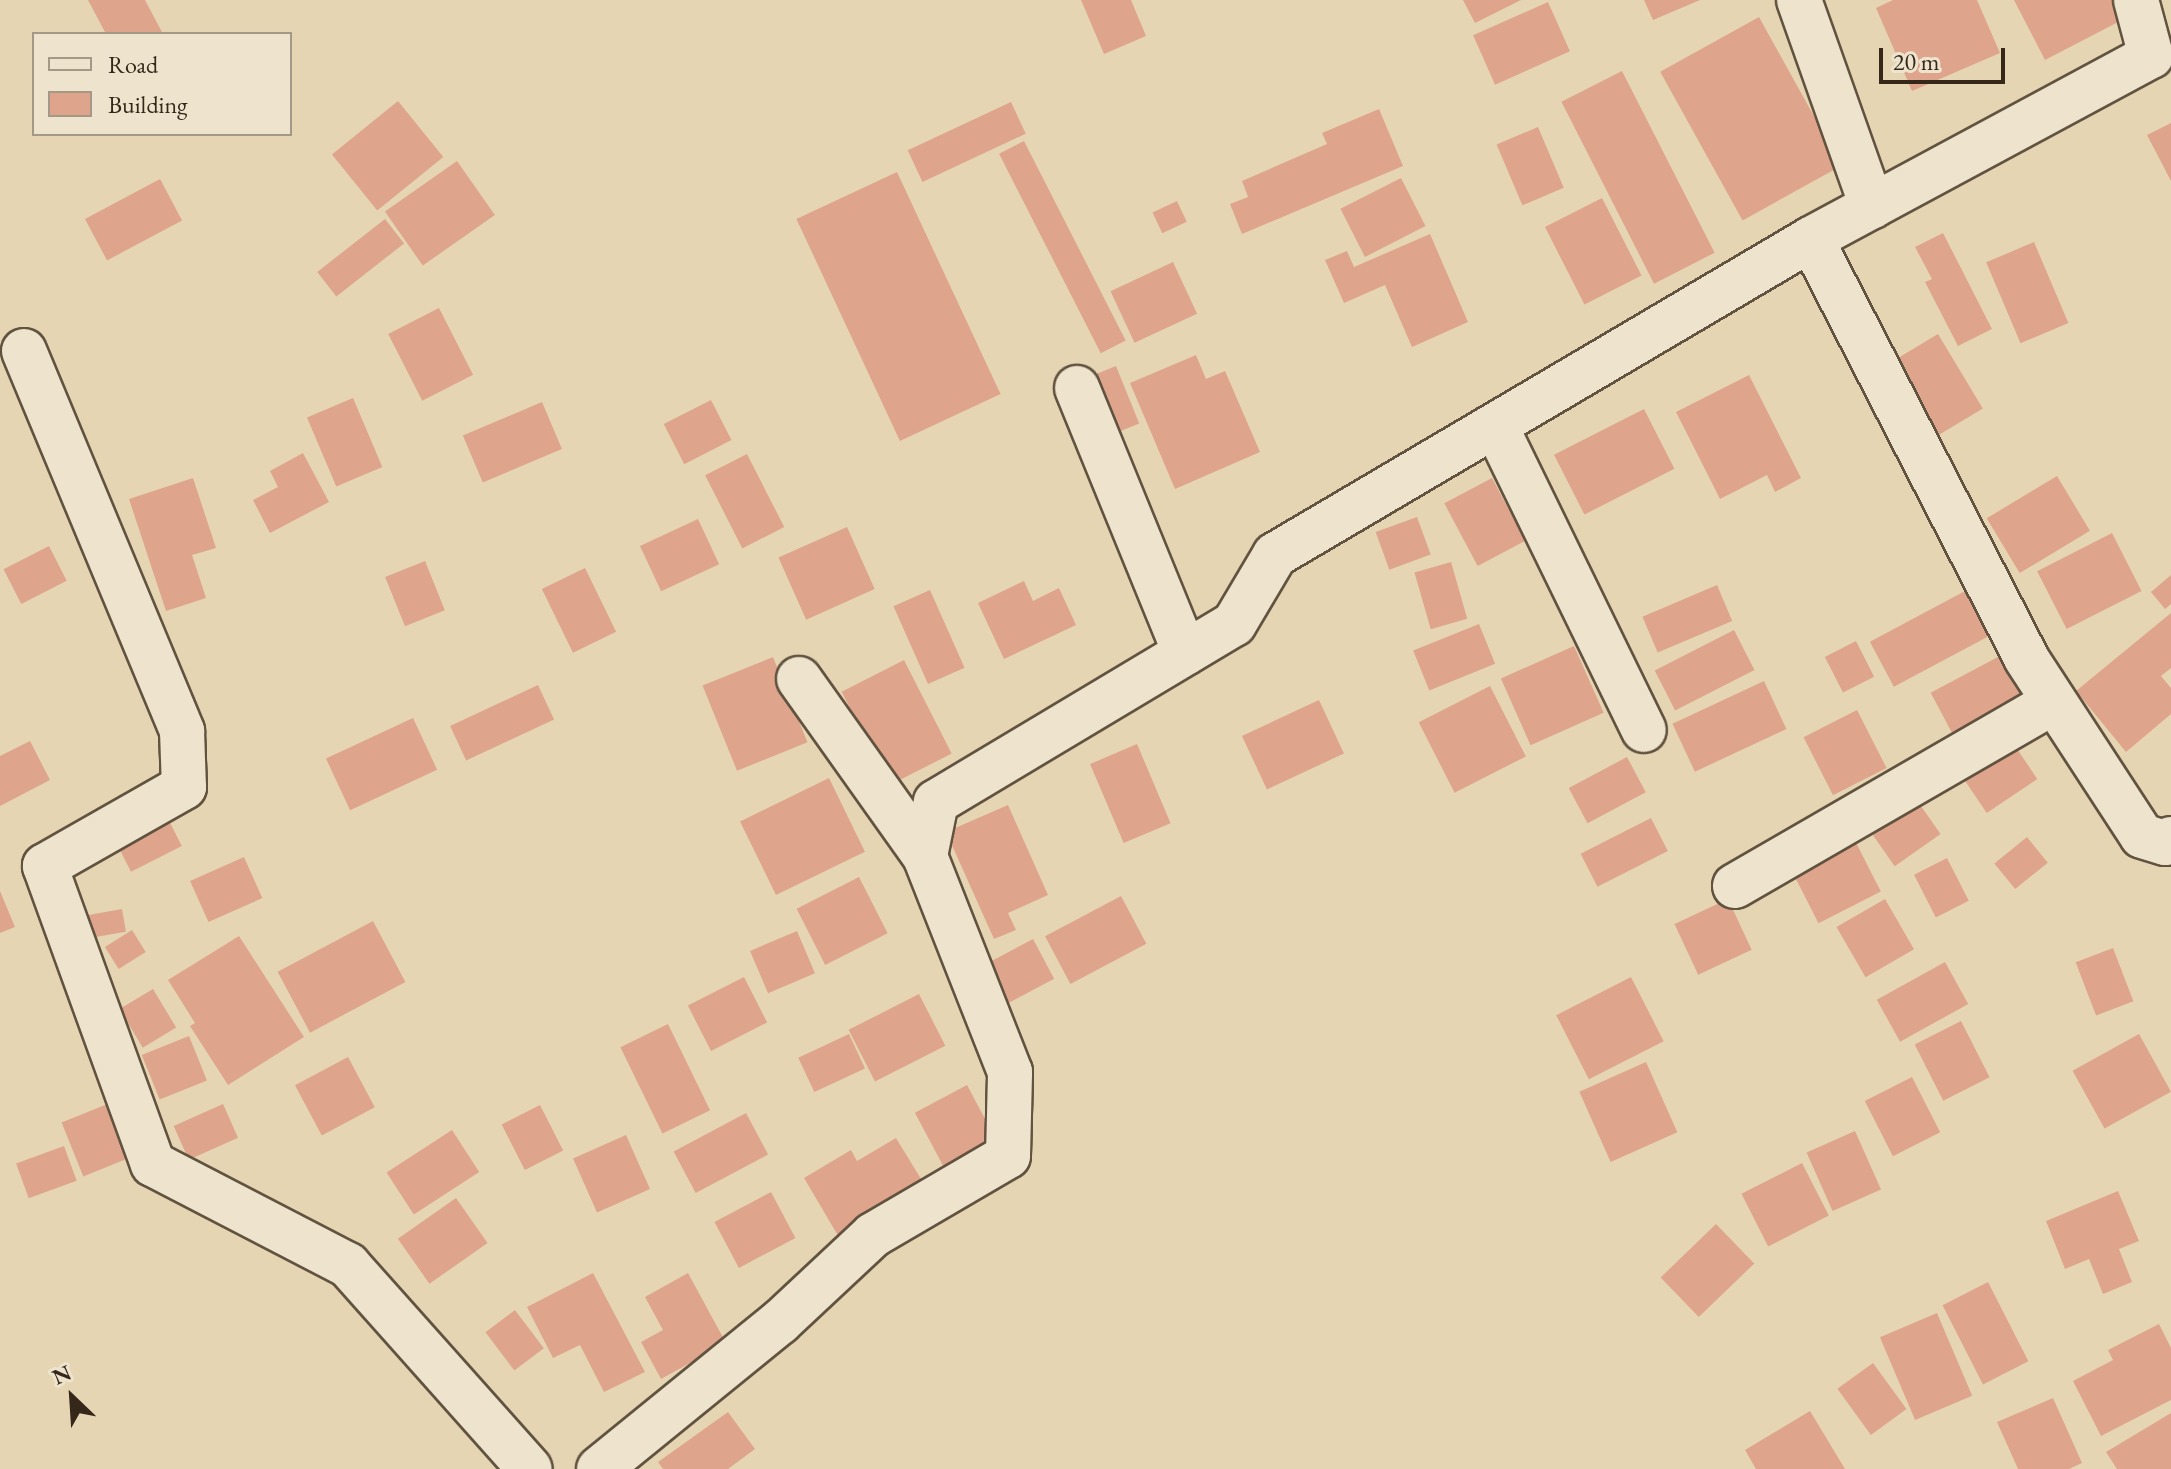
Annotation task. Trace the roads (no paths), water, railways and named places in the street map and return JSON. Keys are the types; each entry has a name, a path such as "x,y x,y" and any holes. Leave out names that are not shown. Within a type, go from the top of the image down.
{"street":[{"path":"1799,0 1872,206"},
{"path":"925,856 936,802 1234,624 1275,555 1811,239 2161,52 2136,0"},
{"path":"1811,239 2026,658 2142,836 2165,843 2171,839"},
{"path":"24,351 182,731 184,787 45,866 153,1164 348,1265 530,1469"},
{"path":"1077,388 1185,653"},
{"path":"1496,427 1644,730"},
{"path":"599,1469 780,1322 873,1235 1008,1156 1010,1072 925,856 799,679"},
{"path":"1735,886 2054,702"}]}
